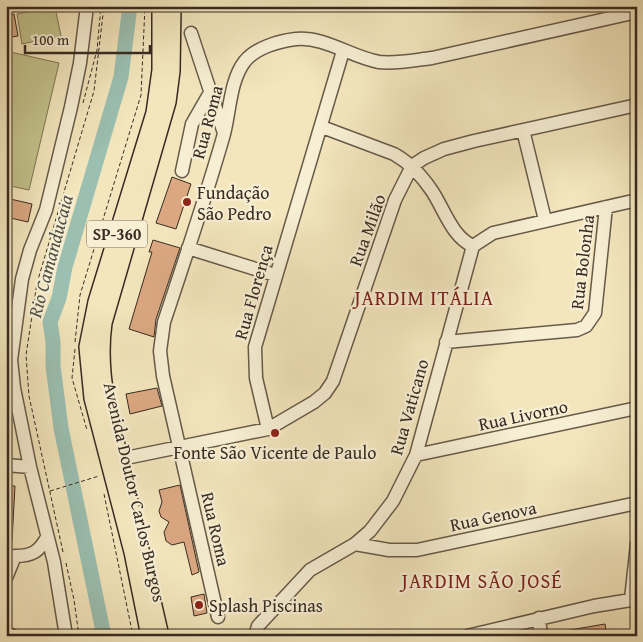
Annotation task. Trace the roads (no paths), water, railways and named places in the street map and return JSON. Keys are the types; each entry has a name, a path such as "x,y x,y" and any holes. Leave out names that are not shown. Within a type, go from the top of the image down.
{"main road":[{"name":"Avenida Doutor Carlos Burgos","path":"160,6 160,70 154,113 89,330 88,365 92,398 161,636"},
{"name":"Avenida Doutor Carlos Burgos","path":"149,636 113,466 102,372 101,344 105,318 168,102 172,72 173,6"}],"street":[{"path":"66,636 54,562 30,467 14,388 10,341 22,279 30,250 46,210 71,107 80,63 87,6"},
{"name":"Rua Roma","path":"218,617 178,446 163,376 160,351 164,322 224,133 238,74 253,52 296,39 317,40 343,51 379,62 401,63 637,12"},
{"path":"191,32 224,133"},
{"name":"Rua Florença","path":"268,429 254,363 255,347 275,275 322,127 343,51"},
{"path":"182,170 192,124 211,91"},
{"path":"412,166 444,149 637,105"},
{"path":"322,127 394,154 412,166 431,189 461,240 472,246 493,233 637,200"},
{"path":"523,130 545,220"},
{"name":"Rua Milão","path":"113,466 178,446 268,429 314,402 325,393 333,381 395,200 412,166"},
{"name":"Rua Bolonha","path":"446,342 577,330 586,326 595,313 606,207"},
{"name":"Rua Vaticano","path":"255,636 258,626 310,570 355,544 370,531 393,501 416,455 472,246"},
{"path":"188,248 275,275"},
{"name":"Rua Livorno","path":"416,455 637,408"},
{"path":"6,465 30,467"},
{"name":"Rua Genova","path":"355,544 389,550 417,550 637,503"},
{"path":"6,578 15,556 29,556 40,550 47,537"},
{"path":"467,636 539,618 634,599 637,544"},
{"path":"539,618 541,636"},
{"path":"6,633 13,636"}],"waterway":[{"name":"Rio Camanducaia","path":"104,636 61,428 53,366 53,342 50,322 59,298 65,267 121,77 130,6"}],"place":[{"name":"Fundação São Pedro","path":"187,202"},
{"name":"Fonte São Vicente de Paulo","path":"275,433"},
{"name":"Splash Piscinas","path":"199,605"}],"district":[{"name":"JARDIM ITÁLIA","path":"424,297"},
{"name":"JARDIM SÃO JOSÉ","path":"482,580"}]}
